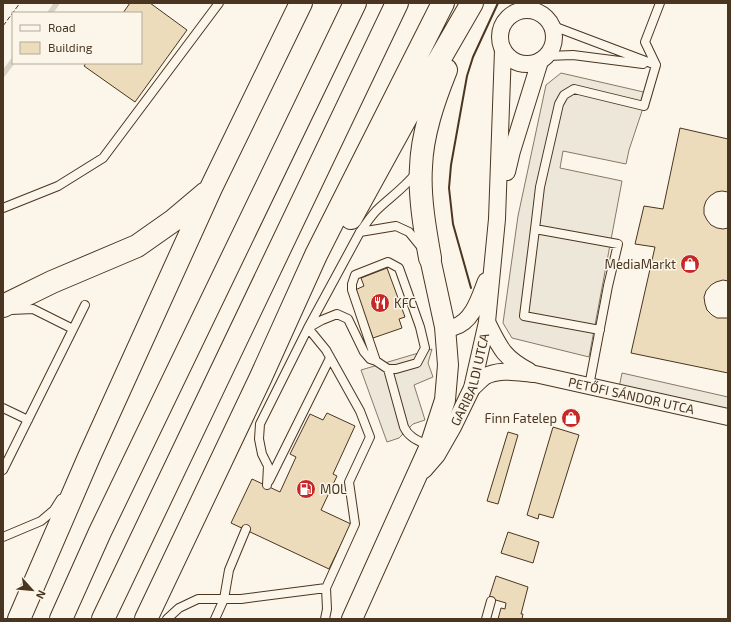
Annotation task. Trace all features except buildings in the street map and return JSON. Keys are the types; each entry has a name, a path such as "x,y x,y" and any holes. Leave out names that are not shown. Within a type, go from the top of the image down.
{"highway":[{"path":"19,619 89,457 211,188 301,3"},
{"path":"61,619 103,525 355,3"},
{"path":"103,619 397,3"},
{"path":"146,619 260,379 316,255 443,3"},
{"path":"260,379 412,107 473,3"},
{"path":"430,258 426,231 421,167 426,133 436,95 473,3"},
{"path":"3,306 52,282 137,246 174,220 211,188"}],"street":[{"path":"550,3 551,23 555,33 554,45 544,59 534,64 520,63 513,60 503,50 500,43 500,36 504,22 512,10 530,9 541,13 551,23"},
{"name":"GARIBALDI UTCA","path":"416,480 437,455 453,427 472,388 487,322 497,219 503,50"},
{"name":"GARIBALDI UTCA","path":"497,219 512,151 544,59"},
{"name":"GARIBALDI UTCA","path":"352,619 416,480 430,446 445,400 448,365 445,326 430,258"},
{"name":"GARIBALDI UTCA","path":"445,326 454,327 471,314 492,267"},
{"name":"PETŐFI SÁNDOR UTCA","path":"487,322 502,350 514,363 535,374"},
{"name":"PETŐFI SÁNDOR UTCA","path":"472,388 484,377 496,372 535,374 728,417"}],"lane":[{"path":"3,208 58,186 104,158 219,3"},
{"path":"600,330 524,316 540,187 559,104 564,95 574,89 644,106 656,65 645,42 660,3"},
{"path":"551,23 656,65"},
{"path":"544,59 573,55 656,65"},
{"path":"330,358 267,486 268,466 262,454 259,439 260,424 308,328 360,232 378,208 409,183 421,167"},
{"path":"360,232 396,226 409,232 430,258"},
{"path":"535,229 618,244 608,286 589,386"},
{"path":"308,328 322,320 338,314 348,319 364,352 370,359 388,369 396,369 417,363 425,348 420,327 399,268 388,262 355,275 352,284 352,290 376,361"},
{"path":"3,470 86,305"},
{"path":"3,311 32,309 73,329"},
{"path":"308,328 326,350 360,411 370,437 349,482 355,524 326,588 325,619"},
{"path":"388,369 407,434 430,446"},
{"path":"3,408 28,420"},
{"path":"3,537 41,522 54,510 89,457"},
{"path":"215,619 224,599 230,570 246,530"},
{"path":"167,619 179,608 198,599 241,599 326,588"},
{"path":"486,619 491,601"}],"shaded area":[{"path":"561,73 648,93 629,150 626,164 563,151 560,168 622,181 589,357 512,338 503,323 518,216 546,85"},
{"path":"432,349 428,363 433,377 414,385 425,420 413,424 399,438 387,442 361,370"},
{"path":"622,373 728,397 728,417 618,393"}],"waterway":[{"path":"51,12 57,3"},
{"path":"3,74 12,62"}],"fence":[{"path":"13,12 20,3"},
{"path":"3,26 12,14"}],"wall":[{"path":"471,288 453,224 449,188 451,165 467,76 473,57 498,3"}],"place":[{"name":"MediaMarkt","path":"690,264"},
{"name":"KFC","path":"380,303"},
{"name":"Finn Fatelep","path":"571,418"},
{"name":"MOL","path":"306,489"}]}
